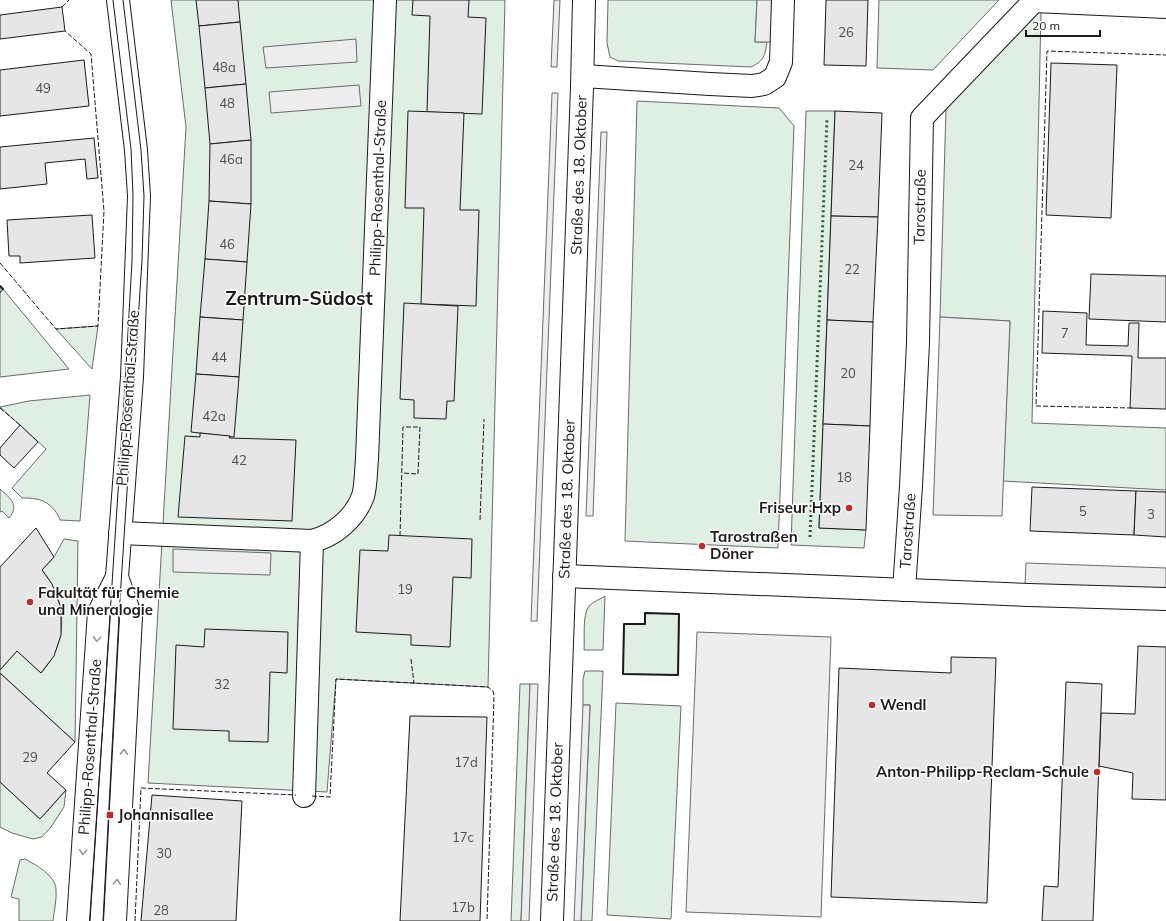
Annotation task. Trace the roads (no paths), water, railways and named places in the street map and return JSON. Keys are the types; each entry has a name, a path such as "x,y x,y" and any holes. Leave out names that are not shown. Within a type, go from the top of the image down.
{"street":[{"name":"Philipp-Rosenthal-Straße","path":"78,921 99,612 117,576 132,377 139,196 136,150 118,0"},
{"name":"Philipp-Rosenthal-Straße","path":"120,533 312,541 322,539 338,529 354,513 364,494 385,0"},
{"name":"Straße des 18. Oktober","path":"552,921 583,76 584,0"},
{"name":"Straße des 18. Oktober","path":"583,76 752,86 764,84 775,77 781,62 783,0"},
{"name":"Tarostraße","path":"904,590 918,343 922,118 1034,1 1166,7"},
{"path":"304,796 312,541"},
{"name":"Philipp-Rosenthal-Straße","path":"115,921 131,617 117,576"},
{"name":"Tarostraße","path":"564,576 1166,600"}],"tram line":[{"path":"90,921 132,261 133,195 131,149 113,0"},
{"path":"103,921 119,615 142,260 144,196 141,150 123,0"}],"place":[{"name":"Friseur Hxp","path":"849,508"},
{"name":"Tarostraßen Döner","path":"702,546"},
{"name":"Fakultät für Chemie und Mineralogie","path":"30,602"},
{"name":"Wendl","path":"872,705"},
{"name":"Anton-Philipp-Reclam-Schule","path":"1097,772"},
{"name":"Johannisallee","path":"110,815"}],"district":[{"name":"Zentrum-Südost","path":"299,298"}]}
